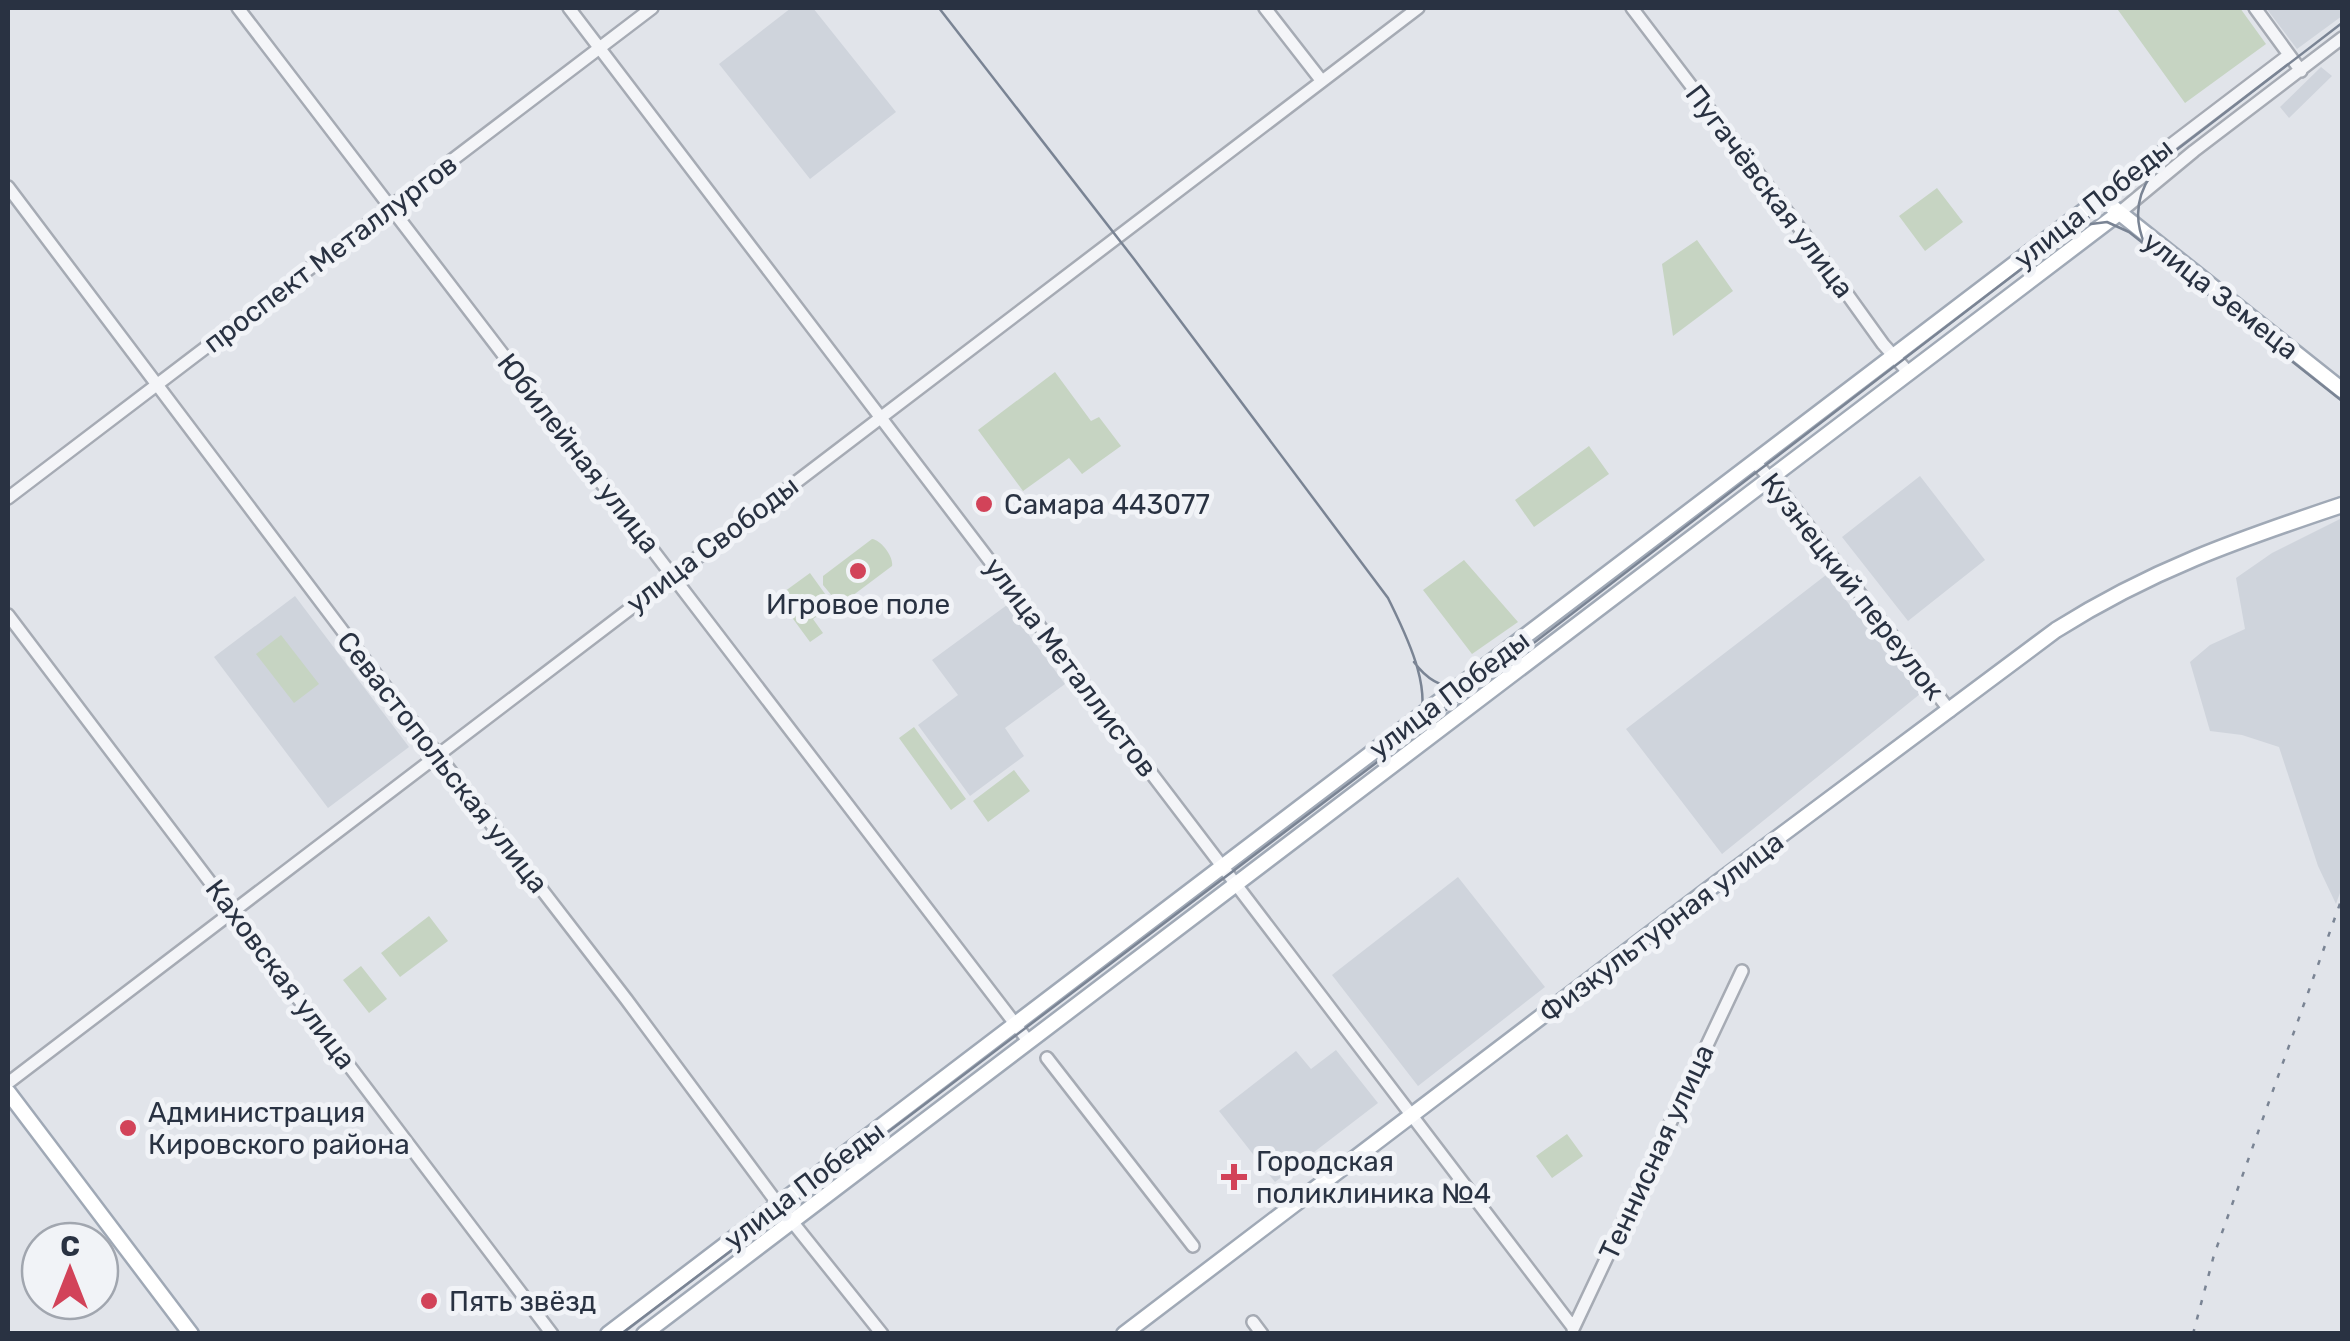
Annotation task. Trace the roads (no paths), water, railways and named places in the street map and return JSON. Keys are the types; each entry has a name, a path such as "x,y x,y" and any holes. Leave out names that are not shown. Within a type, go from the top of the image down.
{"main road":[{"name":"улица Победы","path":"608,1334 2101,198"},
{"name":"улица Земеца","path":"2101,198 2342,390"},
{"name":"улица Победы","path":"644,1334 2119,214"},
{"name":"Физкультурная улица","path":"1124,1334 2056,630 2105,600 2215,548 2342,505"},
{"path":"8,1092 191,1334"}],"street":[{"name":"Юбилейная улица","path":"238,8 1029,1042"},
{"name":"улица Металлистов","path":"569,8 1573,1330"},
{"name":"проспект Металлургов","path":"8,498 652,8"},
{"path":"1265,8 1321,80"},
{"name":"улица Свободы","path":"8,1083 1418,8"},
{"name":"Пугачёвская улица","path":"1632,8 1909,373"},
{"path":"2254,8 2301,71"},
{"name":"улица Победы","path":"2119,214 2180,162 2342,38"},
{"name":"улица Победы","path":"2101,198 2289,55"},
{"name":"Севастопольская улица","path":"8,187 778,1204 882,1334"},
{"name":"Кузнецкий переулок","path":"1754,462 1950,710"},
{"name":"Каховская улица","path":"8,615 552,1334"},
{"name":"Теннисная улица","path":"1573,1330 1742,971"},
{"path":"1046,1058 1193,1246"},
{"path":"1253,1322 1262,1334"}],"tram line":[{"path":"939,8 1134,259 1388,598 1421,683 1423,701 1415,734"},
{"path":"621,1334 1483,682 2342,23"},
{"path":"2145,245 2138,209 2151,175"},
{"path":"2083,225 2107,222 2129,232 2342,401"},
{"path":"1414,662 1442,685 1479,684"}],"railway":[{"path":"2193,1334 2214,1255 2342,898"}],"place":[{"name":"Самара 443077","path":"984,504"},
{"name":"Игровое поле","path":"858,571"},
{"name":"Администрация Кировского района","path":"128,1128"},
{"name":"Городская поликлиника №4","path":"1234,1177"},
{"name":"Пять звёзд","path":"429,1301"}]}
